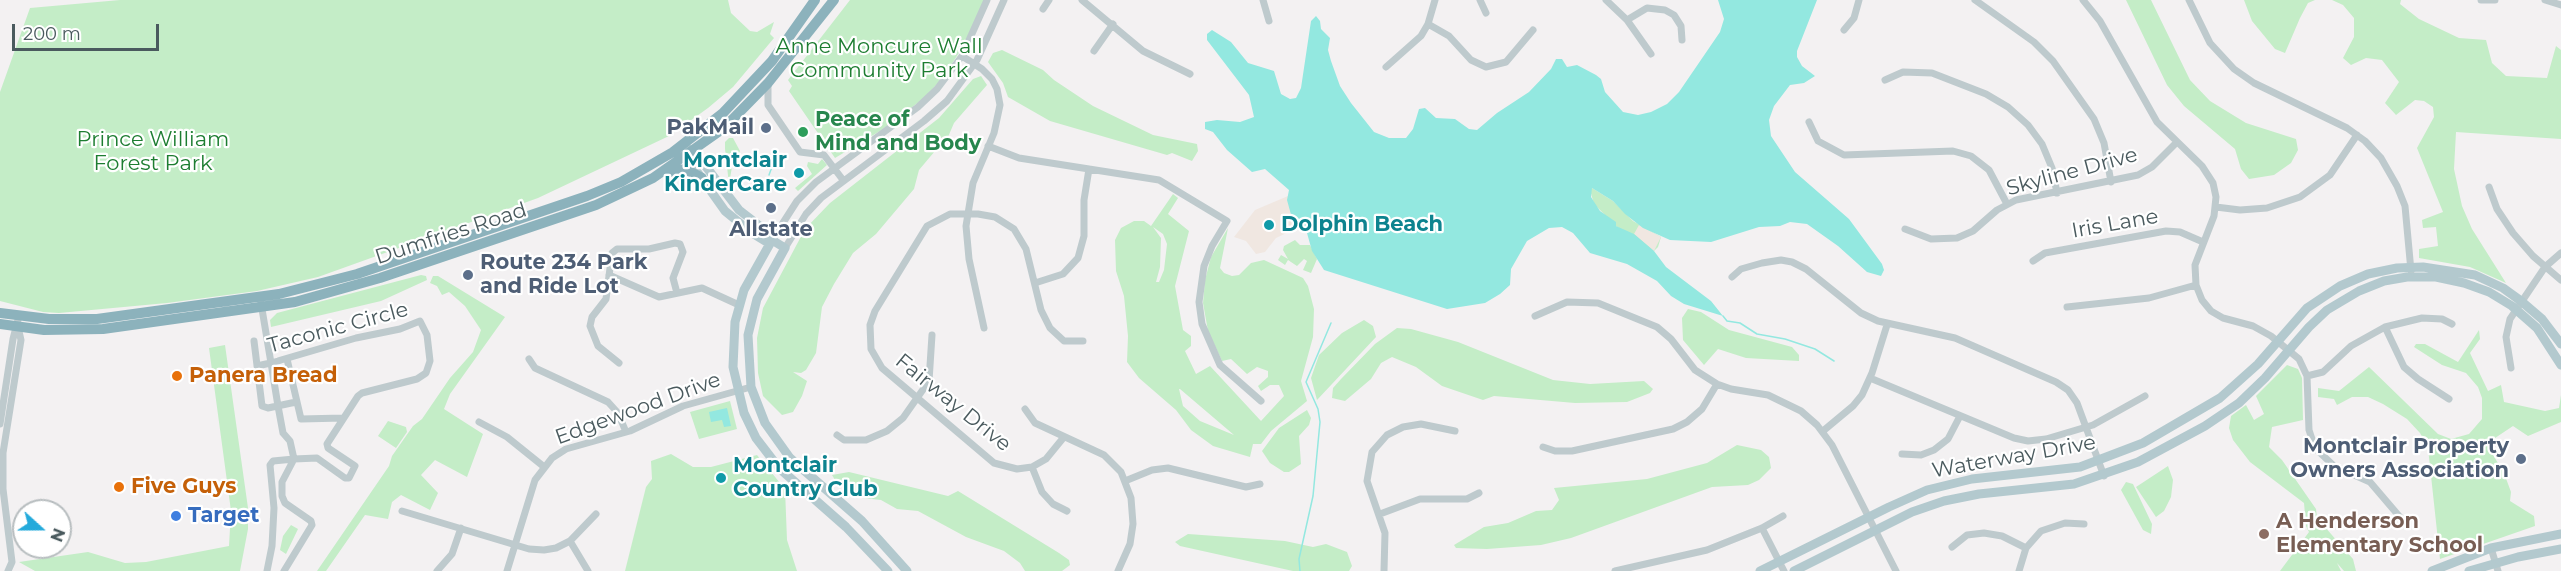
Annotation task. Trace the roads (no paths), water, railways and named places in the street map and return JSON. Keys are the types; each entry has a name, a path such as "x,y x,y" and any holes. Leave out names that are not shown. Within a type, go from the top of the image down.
{"highway":[{"name":"Dumfries Road","path":"261,303 357,274 606,189 688,149 756,80 815,0"},
{"name":"Dumfries Road","path":"0,313 19,322 61,330 103,328 328,294 589,208 653,178 688,149 745,109 834,0"},
{"path":"653,178 682,169 702,178"},
{"path":"480,232 483,244"},
{"name":"Dumfries Road","path":"0,324 19,322"}],"main road":[{"path":"688,149 693,166 733,218 765,241 772,240 785,248 764,284 750,323 747,348 752,387 765,423 785,453 870,529 907,571"},
{"path":"688,149 701,160 731,201 770,234 772,240 750,278 739,305 732,349 737,391 749,426 770,458 789,478 846,527 888,571"},
{"name":"Waterway Drive","path":"1794,571 1912,512 1944,501 1979,494 2057,487 2104,476 2148,457 2222,415 2251,392 2317,318 2347,297 2411,272"},
{"name":"Waterway Drive","path":"1760,571 1904,499 1942,486 1991,477 2064,471 2098,462 2143,443 2205,408 2246,376 2307,308 2340,286 2374,273 2466,273 2503,288 2546,339 2561,364"},
{"name":"Waterway Drive","path":"2519,305 2542,319 2561,344"},
{"path":"2432,571 2491,548 2561,534"},
{"path":"2469,571 2497,567 2561,549"}],"street":[{"path":"772,240 797,201 835,167 927,99 948,76 962,56 987,0"},
{"path":"785,248 814,205 843,180 940,108 974,64 1004,0"},
{"path":"1043,9 1049,0"},
{"path":"1082,0 1143,51 1190,74"},
{"path":"1263,0 1269,21"},
{"path":"1386,67 1413,45 1428,24 1435,0"},
{"path":"1480,0 1486,13"},
{"path":"1606,0 1627,20 1651,54"},
{"path":"1844,30 1854,18 1859,0"},
{"path":"1975,0 2034,42 2053,61 2094,119 2104,143 2111,182"},
{"path":"2083,0 2100,21 2157,122 2211,178 2216,207 2212,225 2195,265 2196,285 2202,300 2217,316 2253,326 2278,341 2302,364 2307,376 2309,430 2319,454 2334,466 2370,482 2405,523"},
{"path":"2189,0 2210,43 2234,69 2254,84 2332,120 2358,135 2381,158 2403,198 2408,218 2411,272"},
{"path":"2481,0 2495,0"},
{"path":"2545,0 2559,3"},
{"path":"1627,20 1647,8 1665,10 1678,20 1683,30 1682,40"},
{"path":"1094,51 1113,24"},
{"path":"1428,24 1449,36 1471,60 1486,68 1506,62 1533,30"},
{"path":"962,56 992,79 999,98 998,123 973,183 967,213 966,247 984,328"},
{"path":"1885,80 1903,72 1932,73 1986,94 2008,107 2028,124 2042,144 2052,168 2057,193"},
{"path":"768,83 766,95 768,105 800,152 822,154 835,167 843,180"},
{"path":"745,109 760,102 768,105"},
{"path":"1809,122 1818,141 1844,155 1953,151 1971,156 1989,170 2007,204"},
{"path":"2216,207 2240,210 2266,208 2300,197 2330,175 2358,135"},
{"name":"Skyline Drive","path":"1905,229 1931,239 1957,238 1979,227 2007,204 2111,182 2145,172 2177,142"},
{"path":"988,146 1019,158 1159,180 1227,221 1212,246 1204,266 1200,296 1202,324 1220,365 1261,401"},
{"path":"1035,283 1063,274 1078,258 1084,236 1084,200 1089,169"},
{"path":"2489,187 2497,209 2513,233 2545,267 2561,280"},
{"name":"Fairway Drive","path":"1064,436 1054,452 1032,467 1017,469 994,463 877,361 869,341 871,318 927,226 943,216 967,213 995,217 1014,229 1026,249 1041,310 1056,335 1069,342 1083,341"},
{"name":"Iris Lane","path":"2032,261 2045,253 2058,250 2166,231 2180,232 2203,242"},
{"path":"619,363 598,346 590,331 592,317 606,299 611,255 614,250 650,249 678,243 683,252 673,275 677,293"},
{"path":"2511,368 2506,330 2519,305 2545,267 2561,253"},
{"path":"1732,277 1741,269 1762,263 1781,260 1792,262 1806,269 1861,313 1887,325 1955,338 2056,382 2072,396 2104,476"},
{"path":"609,275 659,297 702,288 739,305"},
{"path":"2067,307 2149,298 2196,285"},
{"path":"1535,316 1565,302 1582,300 1598,303 1657,327 1671,339 1695,370 1717,384 1779,399 1808,416 1823,431 1896,571"},
{"path":"261,303 283,433 290,441 294,459 282,482 283,500 311,521 312,525 284,571"},
{"path":"2307,376 2324,372 2351,346 2385,327 2422,318 2442,319 2451,324"},
{"name":"Taconic Circle","path":"257,366 356,338 400,329 420,321 427,335 430,356 426,373 412,381 362,393 327,444 328,448 355,466 349,478 345,478 316,458 294,459"},
{"path":"0,424 13,339 19,322"},
{"path":"12,570 2,488 5,439 21,340 19,322"},
{"path":"1823,431 1853,406 1870,378 1887,325"},
{"path":"2385,327 2404,367 2418,379 2450,399"},
{"path":"837,435 844,440 852,441 872,438 896,424 918,399 930,374 929,348 932,335"},
{"path":"254,341 262,406 268,408 296,402"},
{"path":"287,359 299,416 304,420 343,418"},
{"path":"529,359 535,368 608,402 618,413 626,432"},
{"path":"1870,378 1960,417 2014,438 2028,441 2046,439 2086,427 2112,416 2145,396"},
{"path":"1543,447 1556,451 1572,451 1673,429 1687,422 1702,409 1717,384"},
{"name":"Edgewood Drive","path":"507,571 531,489 543,466 566,450 626,432 683,406 752,387"},
{"path":"1025,409 1035,423 1104,455 1116,465 1131,498 1132,532 1127,554 1118,571"},
{"path":"1902,454 1914,456 1934,450 1952,434 1960,417"},
{"path":"479,422 502,434 543,466"},
{"path":"1387,570 1386,544 1380,514 1368,489 1367,473 1372,452 1381,440 1394,431 1413,425 1455,431"},
{"path":"267,571 272,546 274,508 270,465 273,461 294,459"},
{"path":"1032,467 1042,492 1053,504 1067,511"},
{"path":"1125,481 1152,470 1168,468 1246,486 1260,484"},
{"path":"1380,514 1420,499 1467,499 1479,493"},
{"path":"402,511 515,544 544,550 556,548 570,541 596,514"},
{"path":"1615,571 1707,549 1762,528 1783,516"},
{"path":"2019,571 2026,548 2035,536 2065,523 2084,524"},
{"path":"437,571 448,560 461,528"},
{"path":"1762,528 1784,571"},
{"path":"1952,547 1967,535 1983,533 2002,536 2026,548"},
{"path":"570,541 588,571"},
{"path":"2491,548 2497,567"}],"water":[{"path":"1718,0 1817,0 1797,51 1797,57 1802,66 1815,76 1804,83 1790,85 1774,106 1769,120 1771,136 1795,172 1849,219 1882,264 1884,270 1881,276 1867,272 1838,246 1807,224 1790,222 1780,226 1759,227 1711,242 1670,240 1643,228 1613,201 1592,188 1591,197 1600,211 1616,222 1616,226 1634,234 1654,251 1666,267 1711,301 1723,316 1684,304 1671,296 1657,281 1627,264 1590,253 1573,233 1562,227 1549,228 1527,241 1511,269 1510,285 1500,294 1485,303 1447,309 1324,270 1312,251 1307,233 1302,226 1297,228 1293,222 1287,200 1289,190 1265,169 1252,172 1227,150 1213,132 1205,129 1205,122 1217,120 1240,122 1254,117 1249,95 1207,40 1207,34 1212,30 1231,42 1248,63 1274,71 1281,94 1290,99 1296,98 1301,88 1311,21 1316,16 1320,21 1321,29 1330,38 1328,50 1331,61 1340,86 1351,103 1374,132 1389,138 1406,138 1413,129 1419,109 1425,108 1436,118 1455,119 1469,129 1477,130 1497,113 1529,92 1551,69 1556,59 1562,59 1567,67 1577,65 1596,75 1601,79 1605,92 1623,112 1638,115 1651,112 1667,104 1679,92 1720,32 1724,19"},
{"path":"727,408 731,426 724,427 722,420 711,422 709,412"}],"waterway":[{"path":"769,175 773,164"},
{"path":"1723,316 1727,321 1740,323 1757,334 1785,339 1815,349 1834,361"},
{"path":"1300,571 1299,559 1313,496 1320,422 1318,409 1306,382 1331,323"}],"place":[{"name":"PakMail","path":"766,128"},
{"name":"Peace of Mind and Body","path":"803,132"},
{"name":"Montclair KinderCare","path":"799,173"},
{"name":"Allstate","path":"771,208"},
{"name":"Dolphin Beach","path":"1269,225"},
{"name":"Route 234 Park and Ride Lot","path":"468,275"},
{"name":"Panera Bread","path":"177,376"},
{"name":"Montclair Property Owners Association","path":"2521,459"},
{"name":"Montclair Country Club","path":"721,478"},
{"name":"Five Guys","path":"119,487"},
{"name":"Target","path":"176,516"},
{"name":"A Henderson Elementary School","path":"2264,534"}],"park label":[{"name":"Anne Moncure Wall Community Park","path":"879,59"},
{"name":"Prince William Forest Park","path":"153,152"}]}
